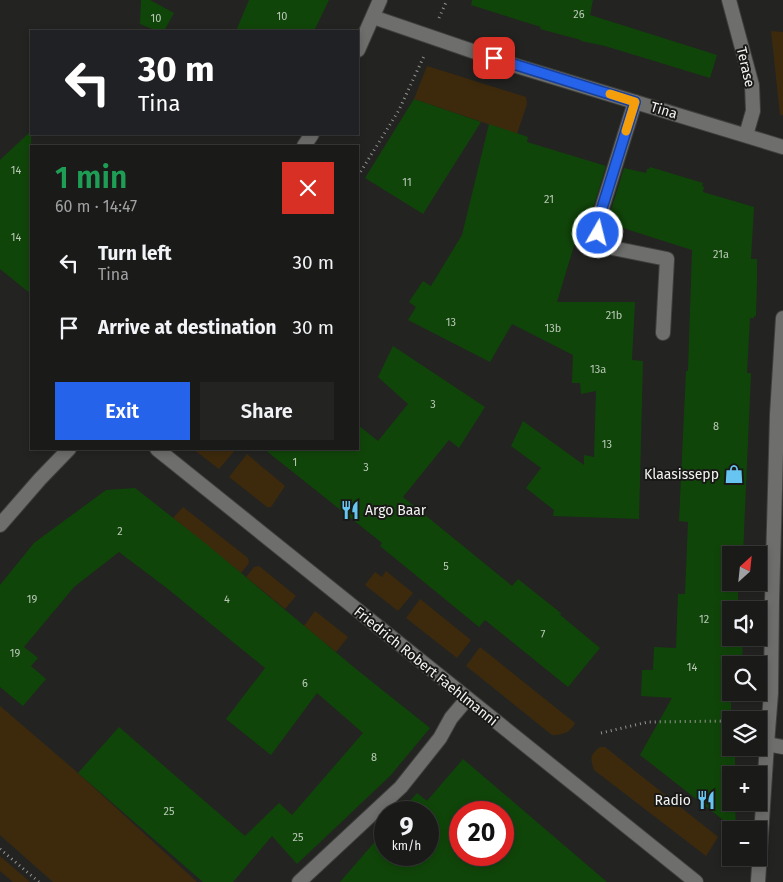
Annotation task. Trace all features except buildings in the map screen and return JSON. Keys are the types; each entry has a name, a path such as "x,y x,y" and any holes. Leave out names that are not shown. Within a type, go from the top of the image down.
{"street":[{"path":"359,48 380,0"},
{"name":"Terase","path":"729,0 752,85 752,111 746,135"},
{"name":"Tina","path":"374,17 510,64 783,147"},
{"path":"635,102 598,221 598,245 667,259 663,333"},
{"path":"783,318 777,425 771,693 767,744 783,747"},
{"path":"0,525 40,478 68,450"},
{"name":"Friedrich Robert Faehlmanni","path":"158,450 696,882"},
{"path":"299,882 401,787 440,738 452,718 467,699"},
{"path":"758,882 766,756"}],"path":[{"path":"359,174 399,110 422,61 446,0"},
{"path":"601,733 648,722 722,721"},
{"path":"0,849 39,882"}],"shaded area":[{"path":"771,31 783,32 783,115 780,115"},
{"path":"427,66 526,97 527,104 517,134 414,99"},
{"path":"194,450 235,450 219,469"},
{"path":"247,454 285,486 271,507 267,507 229,477"},
{"path":"183,507 248,558 249,563 241,573 173,518"},
{"path":"259,566 296,596 285,609 246,577 254,567"},
{"path":"386,571 413,593 398,611 365,585 375,572 382,577"},
{"path":"420,599 471,640 457,658 406,618"},
{"path":"315,611 348,637 336,652 304,626"},
{"path":"480,647 575,723 571,729 563,734 552,735 466,666"},
{"path":"0,706 78,773 197,882 53,882 0,835"},
{"path":"600,747 605,747 718,837 706,856 594,770 592,757 594,752"},
{"path":"0,856 30,882 13,882 0,871"}],"slow traffic":[{"path":"610,94 635,102 626,131"}],"place":[{"name":"Klaasissepp","path":"734,474"},
{"name":"Argo Baar","path":"350,510"},
{"name":"Radio","path":"706,800"}],"route":[{"path":"494,58 635,102 598,221 598,233"}]}
